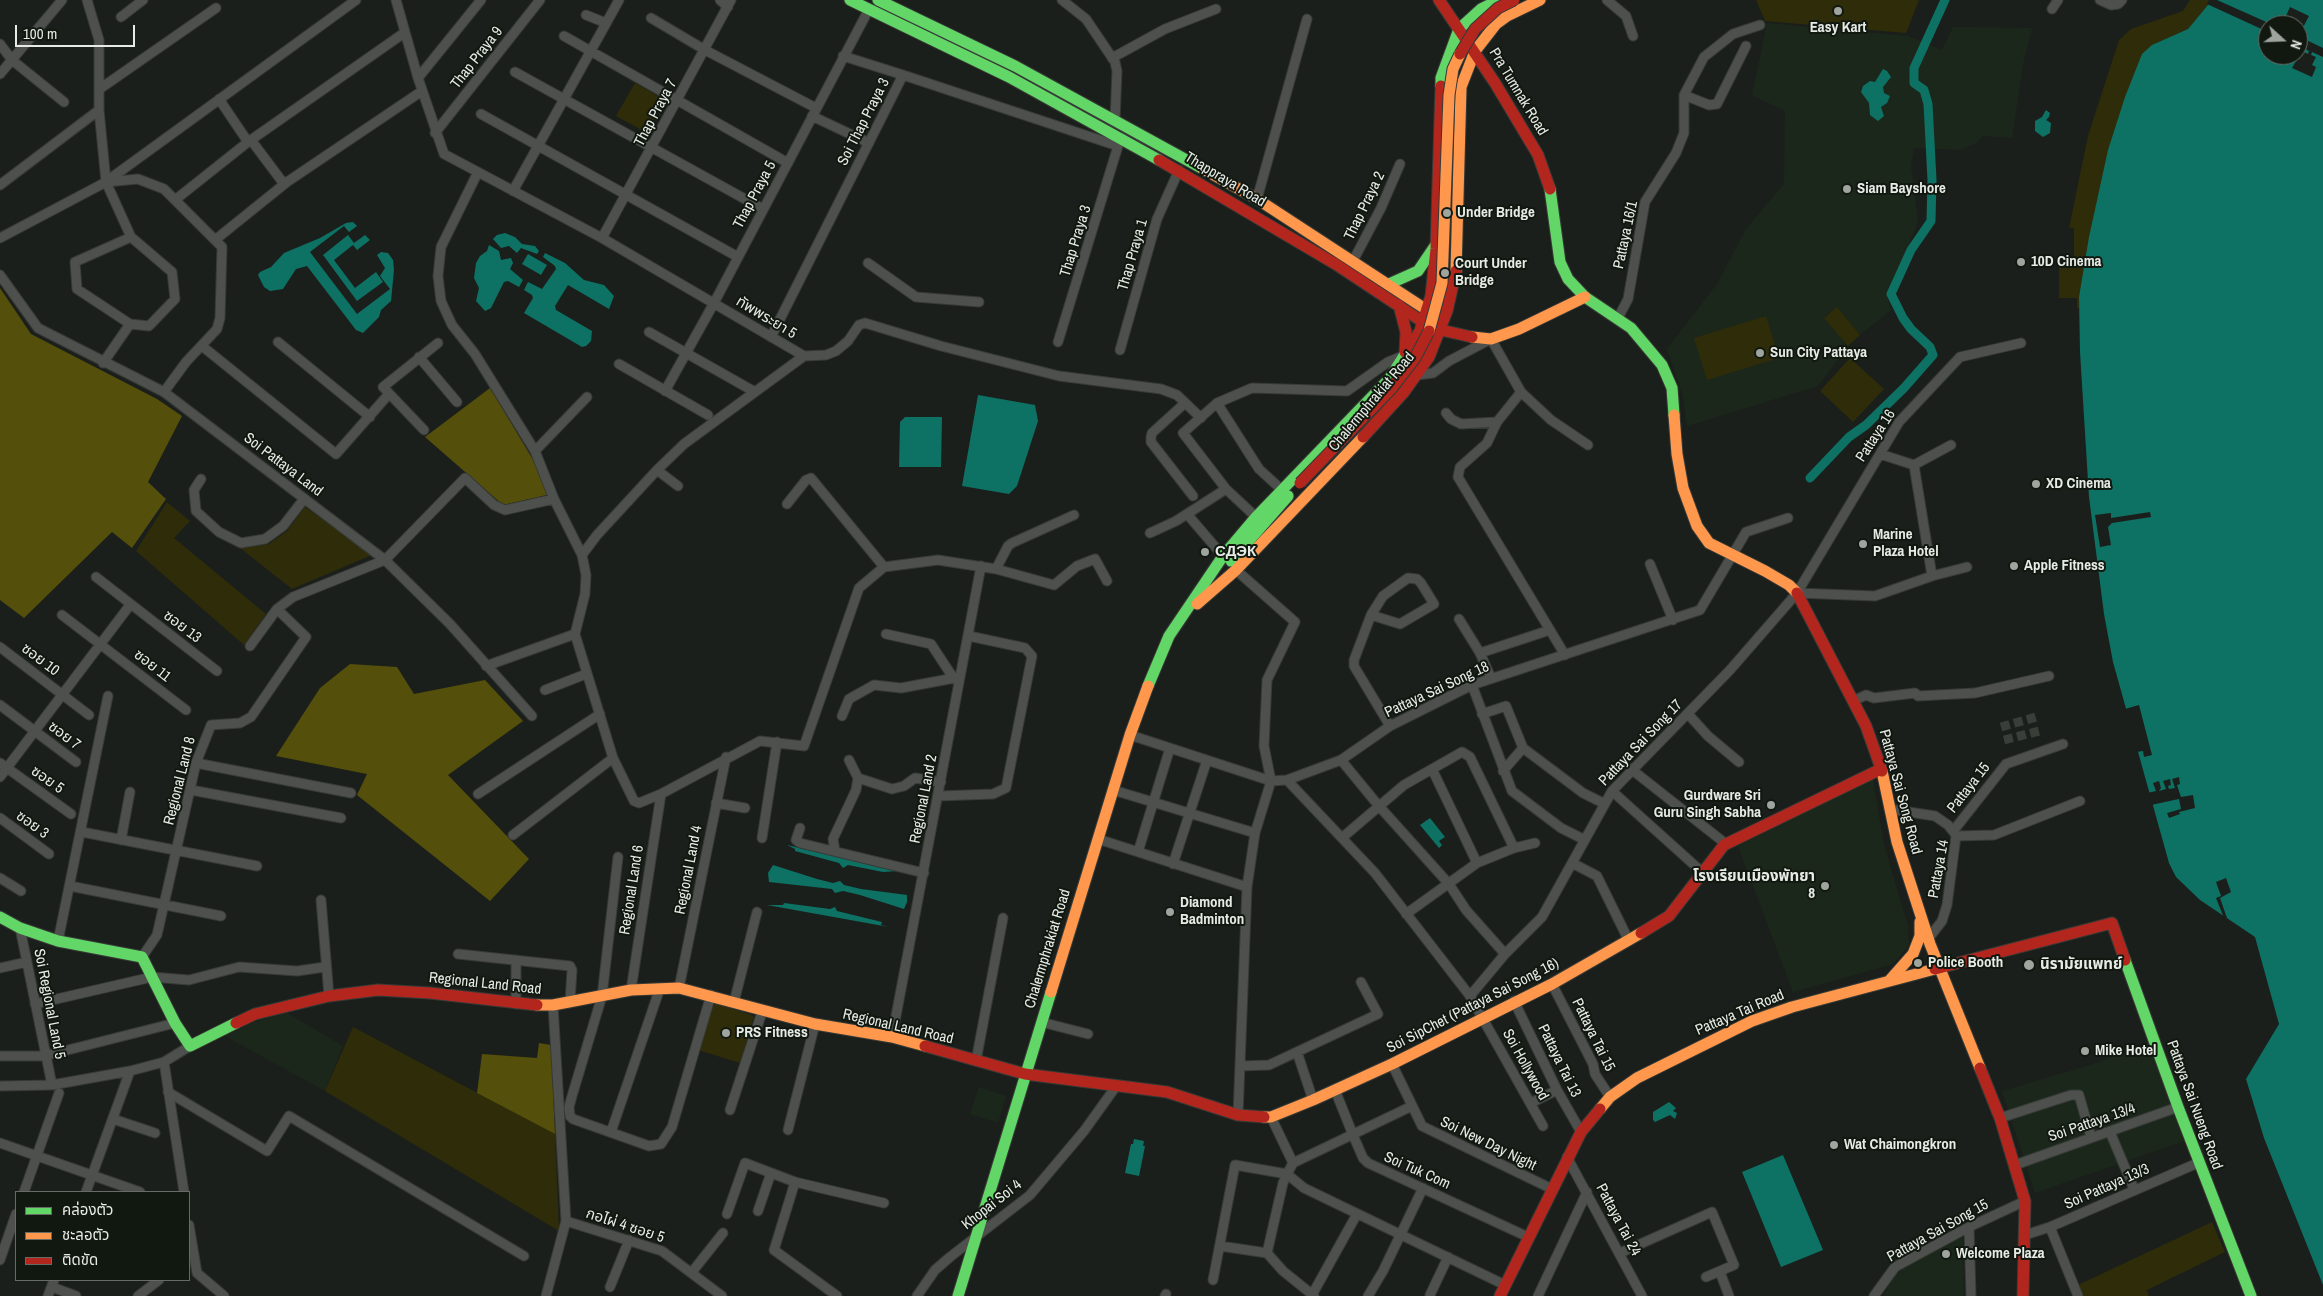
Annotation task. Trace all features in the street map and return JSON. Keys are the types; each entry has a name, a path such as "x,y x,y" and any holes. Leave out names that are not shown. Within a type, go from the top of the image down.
{"main road":[{"name":"Thappraya Road","path":"850,0 868,11 1014,80 1120,142 1179,170 1358,278 1399,305 1443,325 1477,338 1491,339 1519,329 1585,297"},
{"name":"Pra Tumnak Road","path":"1439,0 1475,51 1545,170 1550,190 1560,262 1572,285 1585,297"},
{"name":"Chalermphrakiat Road","path":"958,1296 1130,735 1156,664 1169,636 1223,556 1282,490 1390,378 1425,316 1431,296 1436,247 1440,78 1459,29 1481,9 1499,0"},
{"path":"1181,617 1300,483 1392,388 1415,358 1430,332 1442,283 1449,95 1453,69 1465,42 1475,29 1498,8 1514,0"},
{"name":"Chalermphrakiat Road","path":"1181,617 1236,570 1327,477 1404,392 1430,357 1443,325 1454,283 1457,250 1459,108 1461,90 1475,51 1496,24 1507,16 1539,0"},
{"name":"Thappraya Road","path":"885,1 1020,68 1257,199 1389,284 1425,316"},
{"path":"1014,80 1020,68"},
{"path":"1461,90 1471,78 1479,74 1493,80"},
{"path":"1440,106 1449,100 1454,100 1459,108"},
{"path":"1389,284 1418,271 1436,247 1446,255 1457,250"},
{"path":"1358,278 1364,268"},
{"name":"Pattaya Sai Song Road","path":"1585,297 1631,328 1662,365 1672,388 1677,454 1683,488 1697,526 1709,543 1789,585 1797,593 1866,726 1881,769 1897,842 1928,939 2000,1118 2025,1201 2024,1296"},
{"path":"1399,305 1406,332 1404,355"},
{"path":"1390,378 1399,381 1404,392"},
{"name":"Soi SipChet (Pattaya Sai Song 16)","path":"1025,1074 1167,1092 1238,1115 1271,1116 1313,1100 1392,1064 1514,1001 1552,984 1629,941 1668,916 1726,844 1881,769"},
{"path":"0,917 20,928 58,942 142,957 175,1023 190,1046"},
{"path":"1889,981 1913,954 1920,936 1921,917"},
{"name":"Pattaya Tai Road","path":"1500,1296 1581,1132 1610,1097 1637,1078 1752,1021 1801,1004 2112,923"},
{"name":"Pattaya Sai Nueng Road","path":"2112,923 2178,1107 2251,1296"},
{"name":"Regional Land Road","path":"190,1046 254,1014 329,996 383,990 516,1004 552,1005 631,990 679,988 711,995 762,1012 815,1024 892,1037 1025,1074"}],"street":[{"path":"0,74 62,0"},
{"path":"87,0 100,40 99,110 106,182 131,237 172,272 175,299 148,326 130,324 76,289 75,262 131,237"},
{"path":"121,16 143,0"},
{"path":"0,238 106,182 356,0"},
{"name":"ทัพพระยา 5","path":"396,0 422,92 444,154 602,238 804,356"},
{"path":"418,78 481,0"},
{"name":"Thap Praya 9","path":"435,133 540,0"},
{"path":"513,191 619,0"},
{"path":"720,0 730,4"},
{"path":"1062,0 1086,19 1112,58 1117,69 1115,120"},
{"path":"1607,0 1626,16 1633,36"},
{"path":"2052,10 2058,0"},
{"path":"2100,0 2111,5 2118,4 2122,0"},
{"name":"Thap Praya 7","path":"602,238 730,4"},
{"path":"100,88 216,8"},
{"path":"1112,58 1165,29 1216,9"},
{"name":"Thap Praya 5","path":"665,390 714,302 868,11"},
{"path":"586,15 606,23"},
{"path":"651,18 869,142"},
{"path":"1257,199 1307,19"},
{"name":"Pattaya 16/1","path":"1618,318 1628,299 1645,202 1676,153 1684,133 1684,95 1704,57 1732,34 1760,25"},
{"path":"175,200 249,141 404,33"},
{"path":"564,36 788,163"},
{"path":"0,44 12,60 64,102"},
{"path":"1684,95 1709,105 1717,104 1746,46"},
{"path":"843,56 903,75"},
{"path":"515,72 763,209"},
{"name":"Soi Thap Praya 3","path":"771,337 903,75 1120,142"},
{"path":"215,240 284,184 422,92"},
{"path":"219,99 249,141 284,184"},
{"path":"0,185 99,110"},
{"path":"481,114 738,257"},
{"name":"Thap Praya 3","path":"1058,342 1120,142"},
{"name":"Thap Praya 2","path":"1353,261 1382,208 1400,164"},
{"name":"Thap Praya 1","path":"1120,350 1157,219 1179,170"},
{"path":"478,172 441,247 438,268 440,301 452,325 475,354 535,451 554,499 582,555 586,575 585,594 575,634 613,758 634,801 639,803 661,794 726,757 760,741 804,746 859,588 884,567 938,560 996,569 1054,585 1077,566 1096,559 1107,581"},
{"path":"106,182 138,179 164,189 222,247 220,318 217,329 186,362 164,392"},
{"path":"868,263 916,297 979,302"},
{"name":"Soi Pattaya Land","path":"0,275 38,328 74,344 104,363 164,392 385,560 450,624 532,716"},
{"path":"582,555 597,535 657,470 684,444 804,356 826,355 836,351 848,341 859,325 865,323 941,346 1059,376 1162,388 1176,395 1201,418"},
{"path":"104,363 130,324"},
{"path":"649,332 756,392"},
{"path":"1417,374 1433,373 1450,361 1491,339 1521,392 1551,420 1588,445"},
{"path":"278,342 370,417"},
{"path":"424,430 383,387 438,343"},
{"name":"Pattaya 16","path":"1797,593 1824,551 1899,422 1960,358 2021,343"},
{"path":"202,346 336,454 388,394"},
{"path":"1256,518 1226,489 1183,433 1217,403 1252,388 1347,391 1388,362 1404,355"},
{"path":"419,358 457,402"},
{"path":"619,364 708,415"},
{"path":"1521,392 1497,422 1487,443 1460,468 1458,477 1566,655"},
{"path":"535,451 588,397"},
{"path":"1185,403 1150,437 1193,496"},
{"path":"1217,403 1259,469 1282,490"},
{"path":"1446,413 1451,420 1461,424 1497,422"},
{"path":"1880,454 1897,462 1914,465 1951,444"},
{"path":"1914,465 1932,576"},
{"path":"657,470 678,486"},
{"path":"250,646 277,609 293,597 385,560 465,478 494,505 505,510 554,499"},
{"path":"787,504 806,480 810,478 884,567"},
{"path":"201,479 194,490 196,511 220,532 241,542 265,539 271,535 283,526 304,499"},
{"path":"1150,533 1187,514 1226,489"},
{"path":"1187,514 1223,556"},
{"path":"996,569 1012,542 1074,515"},
{"name":"Pattaya Sai Song 18","path":"1130,735 1271,781 1287,780 1341,760 1390,726 1472,685 1695,612 1705,604 1746,532 1788,518"},
{"path":"1650,564 1673,620"},
{"name":"Regional Land 2","path":"892,1037 939,796 957,678 969,636 981,566"},
{"path":"1797,593 1875,596 1932,576 1967,567"},
{"path":"1236,570 1295,622 1267,680 1264,746 1271,781 1254,833 1247,886 1238,1115"},
{"name":"ซอย 13","path":"96,577 217,671"},
{"path":"1371,616 1400,624 1434,604 1421,584 1417,580 1408,578 1383,596 1371,616 1354,666 1390,726"},
{"name":"Pattaya Sai Song 17","path":"1470,996 1505,954 1542,918 1574,864 1603,803 1612,791 1631,769 1688,714 1797,593"},
{"path":"0,777 3,766 35,732 130,605"},
{"name":"Regional Land 8","path":"142,957 157,935 196,763 211,726 240,723 251,717 306,637 277,609"},
{"name":"ซอย 11","path":"62,615 186,710"},
{"path":"1459,619 1480,653 1491,678"},
{"path":"1480,653 1550,630"},
{"path":"486,666 575,634"},
{"path":"842,716 849,699 874,685 901,688 957,678 932,644 886,634"},
{"path":"939,796 993,794 1006,788 1023,702 1031,652 1025,648 969,636"},
{"name":"ซอย 10","path":"0,647 89,715"},
{"path":"545,690 586,674"},
{"path":"1853,701 1866,695 1874,698 1915,693 1918,696 1975,693 2049,676"},
{"path":"1472,685 1512,791 1561,828 1585,840"},
{"path":"58,942 82,832 108,696"},
{"name":"ซอย 7","path":"0,705 76,762"},
{"path":"1482,714 1506,706 1523,748 1583,793 1603,803"},
{"path":"478,794 600,714"},
{"path":"1688,714 1708,736 1739,762"},
{"path":"762,838 777,742"},
{"name":"Pattaya 15","path":"1889,809 1936,816 1955,833 2006,764 2063,744"},
{"path":"1138,852 1170,748"},
{"path":"1503,771 1523,748"},
{"path":"1343,838 1378,805 1404,785 1462,752 1468,754 1514,848"},
{"name":"Regional Land 4","path":"679,988 726,757"},
{"path":"513,836 613,758"},
{"path":"835,851 833,839 856,790 858,778 849,760"},
{"path":"1174,864 1206,760"},
{"path":"1341,760 1378,805 1449,884 1466,910 1505,954"},
{"path":"196,763 351,792"},
{"name":"ซอย 5","path":"3,766 71,814"},
{"path":"1432,769 1477,863"},
{"path":"1631,769 1726,844"},
{"path":"858,778 892,789 904,786 915,778 941,782"},
{"name":"Soi Hollywood","path":"1287,780 1375,873 1470,996 1484,1017 1543,1126"},
{"path":"190,790 341,818"},
{"path":"1114,790 1254,833"},
{"path":"1612,791 1702,872"},
{"path":"121,840 130,792"},
{"name":"Regional Land 6","path":"631,990 661,794"},
{"name":"Pattaya 14","path":"1928,939 1942,921 1947,905 1955,833 1994,835 2080,800"},
{"path":"716,803 745,808"},
{"name":"ซอย 3","path":"0,818 49,854"},
{"path":"800,828 796,840 800,843 924,873"},
{"path":"82,832 177,852 257,866"},
{"path":"1098,838 1247,886"},
{"path":"1406,914 1477,863 1514,848 1535,842"},
{"path":"618,857 602,996 569,1111 573,1119 649,1146 661,1144 672,1127 711,995"},
{"path":"1574,864 1597,876 1629,941"},
{"path":"0,878 21,891"},
{"path":"70,886 221,916"},
{"path":"321,900 325,968 329,996"},
{"path":"734,1002 757,912"},
{"path":"976,1061 1003,918"},
{"name":"Soi Regional Land 5","path":"20,928 44,1056 52,1085"},
{"path":"458,954 570,966 572,970 570,1003"},
{"path":"516,960 516,1004"},
{"path":"0,968 27,962"},
{"path":"35,1004 152,977 189,980 238,967 297,971 325,968"},
{"path":"1240,1066 1263,1067 1378,1014 1361,982"},
{"name":"Pattaya Tai 15","path":"1552,984 1593,1064 1595,1074 1610,1097"},
{"path":"611,1132 660,988"},
{"name":"Pattaya Tai 13","path":"1514,1001 1557,1090 1581,1132"},
{"path":"546,1296 566,1221 552,1005"},
{"path":"730,1110 762,1012"},
{"path":"1041,1022 1088,1034"},
{"path":"0,1056 44,1056 175,1023"},
{"path":"788,1130 815,1024"},
{"path":"0,1086 52,1085 130,1071 164,1062 190,1046"},
{"path":"1297,1052 1313,1100"},
{"path":"164,1062 184,1191"},
{"name":"Soi New Day Night","path":"1392,1064 1420,1122 1427,1130 1552,1189"},
{"path":"86,1191 130,1071"},
{"name":"Khopai Soi 4","path":"917,1296 935,1270 976,1234 1030,1195 1084,1131 1118,1085"},
{"name":"Soi Tuk Com","path":"1335,1090 1363,1158 1368,1163 1528,1237"},
{"path":"1530,1103 1557,1090"},
{"path":"168,1092 267,1151 289,1116 524,1256"},
{"path":"24,1191 59,1093"},
{"path":"2000,1118 2072,1094 2079,1095 2091,1137"},
{"path":"1267,1253 1283,1183 1293,1163 1412,1106"},
{"name":"Soi Pattaya 13/4","path":"2015,1165 2178,1107"},
{"path":"1271,1116 1293,1163"},
{"path":"113,1119 155,1132"},
{"path":"2110,1132 2134,1189"},
{"path":"0,1143 137,1191"},
{"name":"Pattaya Tai 24","path":"1567,1157 1642,1296"},
{"name":"Soi Pattaya 13/3","path":"2025,1235 2050,1227 2200,1162"},
{"path":"727,1214 745,1163 796,1182 884,1203"},
{"path":"1213,1280 1235,1165 1288,1174 1304,1188 1505,1285"},
{"path":"758,1211 771,1173"},
{"path":"796,1182 774,1250 837,1296"},
{"path":"1368,1296 1423,1188"},
{"path":"1538,1296 1587,1192"},
{"name":"Pattaya Sai Song 15","path":"1874,1296 1895,1267 1969,1227 2025,1201"},
{"path":"1620,1253 1712,1212 1734,1265 1706,1277"},
{"path":"1220,1246 1267,1253 1283,1271 1313,1295 1357,1214"},
{"path":"0,1260 15,1217"},
{"name":"กอไผ่ 4 ซอย 5","path":"566,1221 662,1251 722,1296"},
{"path":"1969,1227 1971,1296"},
{"path":"2050,1227 2078,1296"},
{"path":"692,1272 723,1233"},
{"path":"190,1240 191,1254 196,1273 213,1293 224,1296"},
{"path":"610,1287 629,1240"},
{"path":"1430,1295 1448,1257"},
{"path":"1720,1272 1729,1296"},
{"path":"138,1296 158,1281"},
{"path":"48,1296 53,1283 76,1296"}],"shaded area":[{"name":"Easy Kart","path":"1756,0 1919,0 1906,33 1765,21"},
{"path":"2190,0 2212,0 2188,29 2155,44 2079,297 2079,308 2077,308 2077,298 2059,298 2059,264 2074,263 2074,228 2069,228 2088,136 2119,40 2131,29 2183,11"},
{"name":"Siam Bayshore","path":"1767,23 1908,36 1942,50 1953,27 2032,28 2023,64 2012,138 1982,136 1978,142 1961,150 1914,148 1911,166 1918,223 1887,295 1891,310 1860,335 1837,307 1824,317 1848,346 1818,386 1687,426 1682,393 1667,349 1717,284 1746,229 1784,184 1785,111 1752,95"},
{"path":"635,83 665,100 647,133 616,116"},
{"path":"0,288 31,334 157,399 182,416 148,482 166,499 132,548 112,532 24,618 0,600"},
{"path":"1837,307 1860,335 1848,346 1824,318"},
{"path":"1766,316 1779,358 1707,380 1694,338"},
{"path":"1850,358 1884,389 1853,422 1820,391"},
{"path":"490,388 535,463 547,495 503,505 425,437"},
{"path":"167,502 190,521 174,538 266,614 244,645 136,551"},
{"path":"305,507 372,555 292,589 240,548 269,544 287,531"},
{"path":"350,664 397,667 414,694 485,680 523,721 448,775 529,859 490,901 357,795 367,774 276,756 320,688"},
{"name":"โรงเรียนเมืองพัทยา 8","path":"1873,779 1884,845 1908,926 1909,945 1893,964 1793,992 1738,846"},
{"name":"PRS Fitness","path":"712,1002 754,1016 740,1063 698,1050"},
{"path":"287,1013 343,1046 325,1091 225,1036 257,1021"},
{"path":"353,1027 555,1134 559,1231 325,1091"},
{"path":"539,1043 551,1045 555,1134 477,1093 482,1054 537,1058"},
{"path":"2148,1044 2184,1141 2035,1193 2002,1091 2094,1064"},
{"path":"979,1087 1006,1096 998,1123 970,1114"},
{"path":"2212,1222 2225,1252 2147,1290 2149,1296 2082,1296 2078,1285"},
{"name":"Welcome Plaza","path":"1963,1236 1964,1296 1883,1296 1896,1272"}],"water":[{"path":"2212,0 2323,0 2323,1285 2264,1138 2246,1079 2279,1024 2255,937 2200,900 2176,877 2169,863 2113,662 2104,614 2089,497 2080,352 2079,297 2089,237 2108,150 2125,97 2142,54 2152,45 2188,29"},
{"path":"1883,69 1891,77 1883,87 1884,93 1890,96 1887,103 1881,107 1884,116 1878,121 1870,115 1869,103 1861,92 1863,86 1870,81 1875,82"},
{"path":"2046,110 2050,113 2046,120 2051,123 2050,133 2043,137 2035,131 2035,121 2042,117"},
{"path":"353,222 357,226 349,232 344,226 310,252 357,314 390,289 380,276 385,268 377,255 381,252 388,253 393,260 391,301 381,310 379,317 363,333 356,330 307,266 296,269 283,289 270,291 264,287 258,275 260,272 271,267 284,253 320,238 346,223"},
{"path":"505,233 515,237 522,244 535,246 539,251 537,254 521,248 517,253 509,246 501,248 493,239 497,235"},
{"path":"348,235 354,243 365,235 370,240 357,250 353,245 334,260 355,288 376,272 383,282 357,301 323,255"},
{"path":"489,245 499,251 501,260 511,258 513,263 510,269 523,280 519,287 508,281 504,282 491,308 485,311 476,301 479,288 474,278 476,263 480,256 487,251"},
{"path":"545,253 565,263 584,280 604,285 614,296 609,309 568,285 555,306 556,310 592,331 591,341 586,346 582,347 524,313 533,298 532,295 524,290 528,282 542,289 556,269 555,266 543,257"},
{"path":"528,254 547,265 541,275 522,264"},
{"path":"978,395 1035,405 1038,421 1017,486 1009,494 962,486"},
{"path":"905,417 942,417 941,467 899,467 900,422"},
{"path":"1430,818 1445,837 1439,841 1442,845 1439,848 1420,825"},
{"path":"787,845 898,871 883,872 848,865 843,868 839,863 795,851 795,849"},
{"path":"773,865 833,883 840,881 844,885 861,889 907,895 907,902 904,909 843,891 835,893 832,889 769,882 768,873"},
{"path":"784,903 830,909 835,907 837,911 882,922 881,925 889,927 767,905 783,905"},
{"path":"1669,1102 1676,1108 1673,1111 1677,1113 1675,1119 1670,1115 1655,1122 1653,1120 1653,1112"},
{"path":"1134,1139 1144,1141 1143,1146 1145,1146 1139,1176 1125,1173 1131,1144 1133,1144"},
{"path":"1783,1155 1823,1250 1781,1267 1742,1172"}],"pier":[{"path":"2209,0 2217,0 2258,18 2258,27 2207,4"},
{"path":"2290,7 2307,15 2286,15"},
{"path":"2308,41 2323,48 2323,57 2312,52 2311,55 2316,57 2312,65 2316,67 2312,77 2292,68 2294,65 2308,65"},
{"path":"2150,512 2151,517 2112,523 2108,527 2111,545 2100,547 2095,515 2111,513 2111,518"},
{"path":"2139,705 2152,755 2144,757 2143,751 2136,752 2125,709"},
{"path":"2179,777 2180,784 2177,785 2181,797 2193,795 2195,808 2179,812 2180,814 2169,818 2167,813 2181,809 2179,799 2151,805 2147,793 2156,791 2153,783 2159,781 2161,788 2159,791 2166,789 2163,781 2170,779 2171,785 2168,786 2169,789 2175,788 2172,779"},
{"path":"2226,878 2231,892 2220,898 2228,921 2225,922 2221,919 2224,918 2216,898 2221,896 2216,882"}],"waterway":[{"path":"1810,478 1849,437 1866,425 1904,388 1933,355 1930,347 1911,329 1903,318 1891,294 1911,250 1931,221 1932,180 1928,104 1924,90 1914,83 1914,68 1945,0"}],"tunnel":[{"path":"2001,727 2036,717"},
{"path":"2004,740 2039,731"}],"traffic: fast":[{"path":"850,0 1009,77 1159,160"},
{"path":"878,0 1015,66 1203,169"},
{"path":"1441,86 1441,78 1459,29 1481,9 1499,0"},
{"path":"1550,189 1560,262 1568,279 1585,297 1631,328 1662,365 1672,388 1674,415"},
{"path":"1389,284 1418,271 1435,246"},
{"path":"1148,686 1169,636 1223,556 1256,517 1390,378 1409,348"},
{"path":"1231,561 1288,496"},
{"path":"0,917 20,928 58,941 142,957 175,1023 190,1046 236,1023"},
{"path":"2125,960 2178,1107 2251,1296"},
{"path":"958,1296 1051,992"}],"traffic: slow":[{"path":"1456,271 1461,87 1475,51 1496,24 1507,16 1540,0"},
{"path":"1429,331 1442,283 1449,95 1453,69 1460,54"},
{"path":"1203,169 1257,199 1433,314"},
{"path":"1472,337 1491,339 1519,329 1585,297"},
{"path":"1674,415 1677,454 1683,488 1697,526 1709,543 1765,571 1789,585 1797,593"},
{"path":"1197,604 1236,570 1363,437"},
{"path":"1051,992 1130,735 1148,686"},
{"path":"1882,771 1897,842 1930,944 1980,1068"},
{"path":"1890,980 1913,954 1920,936 1920,922"},
{"path":"1264,1117 1271,1117 1313,1100 1392,1064 1552,984 1641,933"},
{"path":"1600,1109 1610,1097 1637,1078 1752,1021 1792,1007 1935,969"},
{"path":"537,1005 553,1005 631,990 679,988 815,1024 892,1037 925,1046"}],"traffic: jam":[{"path":"1439,0 1495,83 1538,155 1550,189"},
{"path":"1460,54 1475,29 1498,8 1514,0"},
{"path":"1409,348 1420,331 1431,296 1436,249 1441,86"},
{"path":"1159,160 1337,265 1423,322 1441,330 1472,337"},
{"path":"1363,437 1404,392 1429,357 1447,311 1456,271"},
{"path":"1399,305 1406,332 1405,352"},
{"path":"1300,483 1391,389 1415,358 1429,331"},
{"path":"1797,593 1866,726 1882,771"},
{"path":"1641,933 1669,916 1724,845 1881,769"},
{"path":"1935,969 2112,923 2125,960"},
{"path":"236,1023 255,1014 329,996 378,990 430,993 537,1005"},
{"path":"925,1046 1025,1074 1167,1092 1238,1115 1264,1117"},
{"path":"1980,1068 2000,1118 2025,1201 2023,1296"},
{"path":"1500,1296 1581,1132 1600,1109"}],"place":[{"name":"Easy Kart","path":"1838,11"},
{"name":"Siam Bayshore","path":"1847,189"},
{"name":"Under Bridge","path":"1447,213"},
{"name":"10D Cinema","path":"2021,262"},
{"name":"Court Under Bridge","path":"1445,273"},
{"name":"Sun City Pattaya","path":"1760,353"},
{"name":"XD Cinema","path":"2036,484"},
{"name":"Marine Plaza Hotel","path":"1863,544"},
{"name":"СДЭК","path":"1205,552"},
{"name":"Apple Fitness","path":"2014,566"},
{"name":"Gurdware Sri Guru Singh Sabha","path":"1771,805"},
{"name":"โรงเรียนเมืองพัทยา 8","path":"1825,886"},
{"name":"Diamond Badminton","path":"1170,912"},
{"name":"Police Booth","path":"1918,963"},
{"name":"นิรามัยแพทย์","path":"2029,965"},
{"name":"PRS Fitness","path":"726,1033"},
{"name":"Mike Hotel","path":"2085,1051"},
{"name":"Wat Chaimongkron","path":"1834,1145"},
{"name":"Welcome Plaza","path":"1946,1254"}]}
